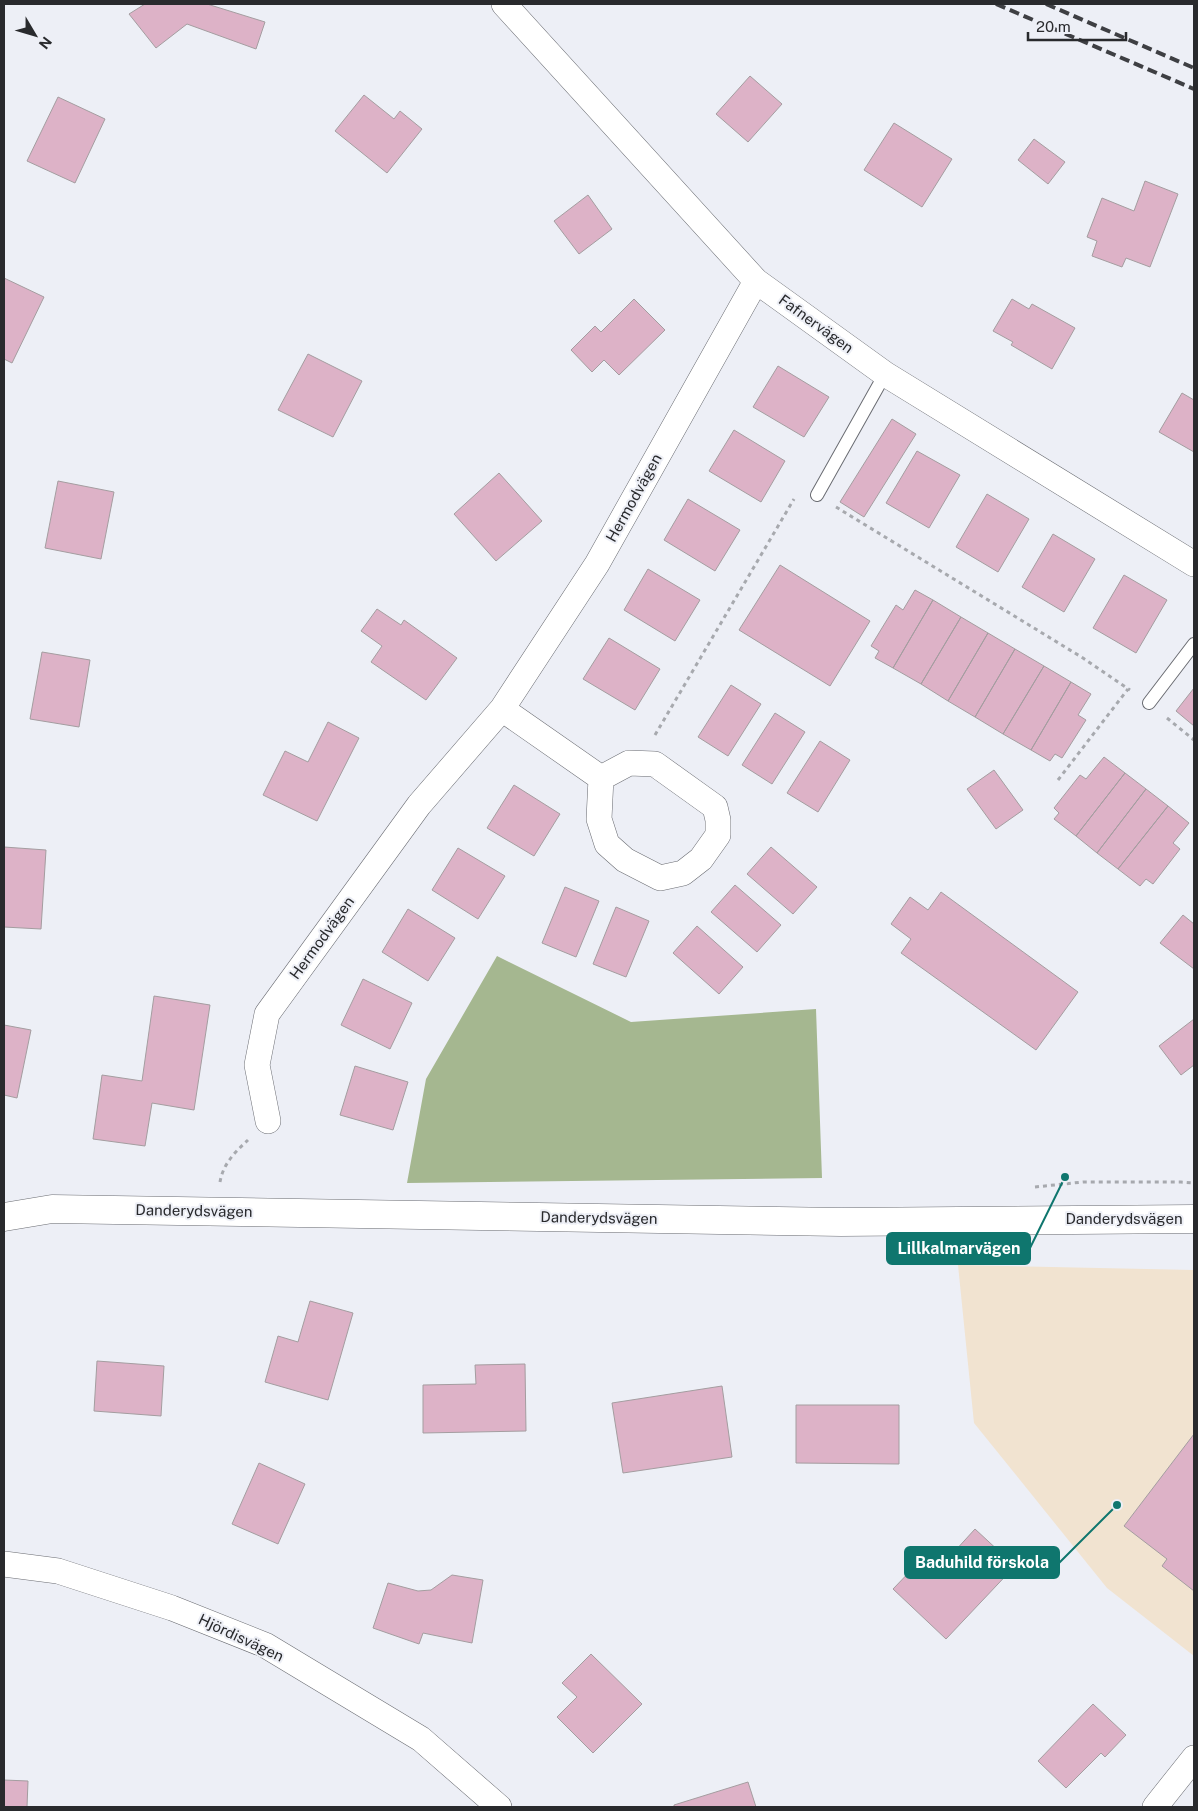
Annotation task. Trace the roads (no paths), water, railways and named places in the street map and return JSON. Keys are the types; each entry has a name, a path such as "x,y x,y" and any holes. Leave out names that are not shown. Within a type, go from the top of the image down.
{"street":[{"name":"Fafnervägen","path":"504,4 756,281 885,374 1194,564"},
{"name":"Hermodvägen","path":"268,1121 257,1065 267,1014 419,805 502,709 597,564 756,281"},
{"path":"502,709 601,778"},
{"path":"629,763 655,764 715,807 718,820 718,835 701,859 683,873 660,878 625,860 607,844 599,819 601,778 629,763"},
{"name":"Danderydsvägen","path":"4,1217 52,1209 841,1222 1194,1219"},
{"name":"Hjördisvägen","path":"4,1564 58,1572 172,1608 265,1645 421,1739 499,1807"},
{"path":"1155,1807 1194,1758"}],"lane":[{"path":"817,495 885,374"},
{"path":"1149,703 1194,644"}],"railway":[{"path":"996,4 1194,89"},
{"path":"1046,4 1194,68"}],"place":[{"name":"Lillkalmarvägen","path":"1065,1177"},
{"name":"Baduhild förskola","path":"1117,1505"}]}
